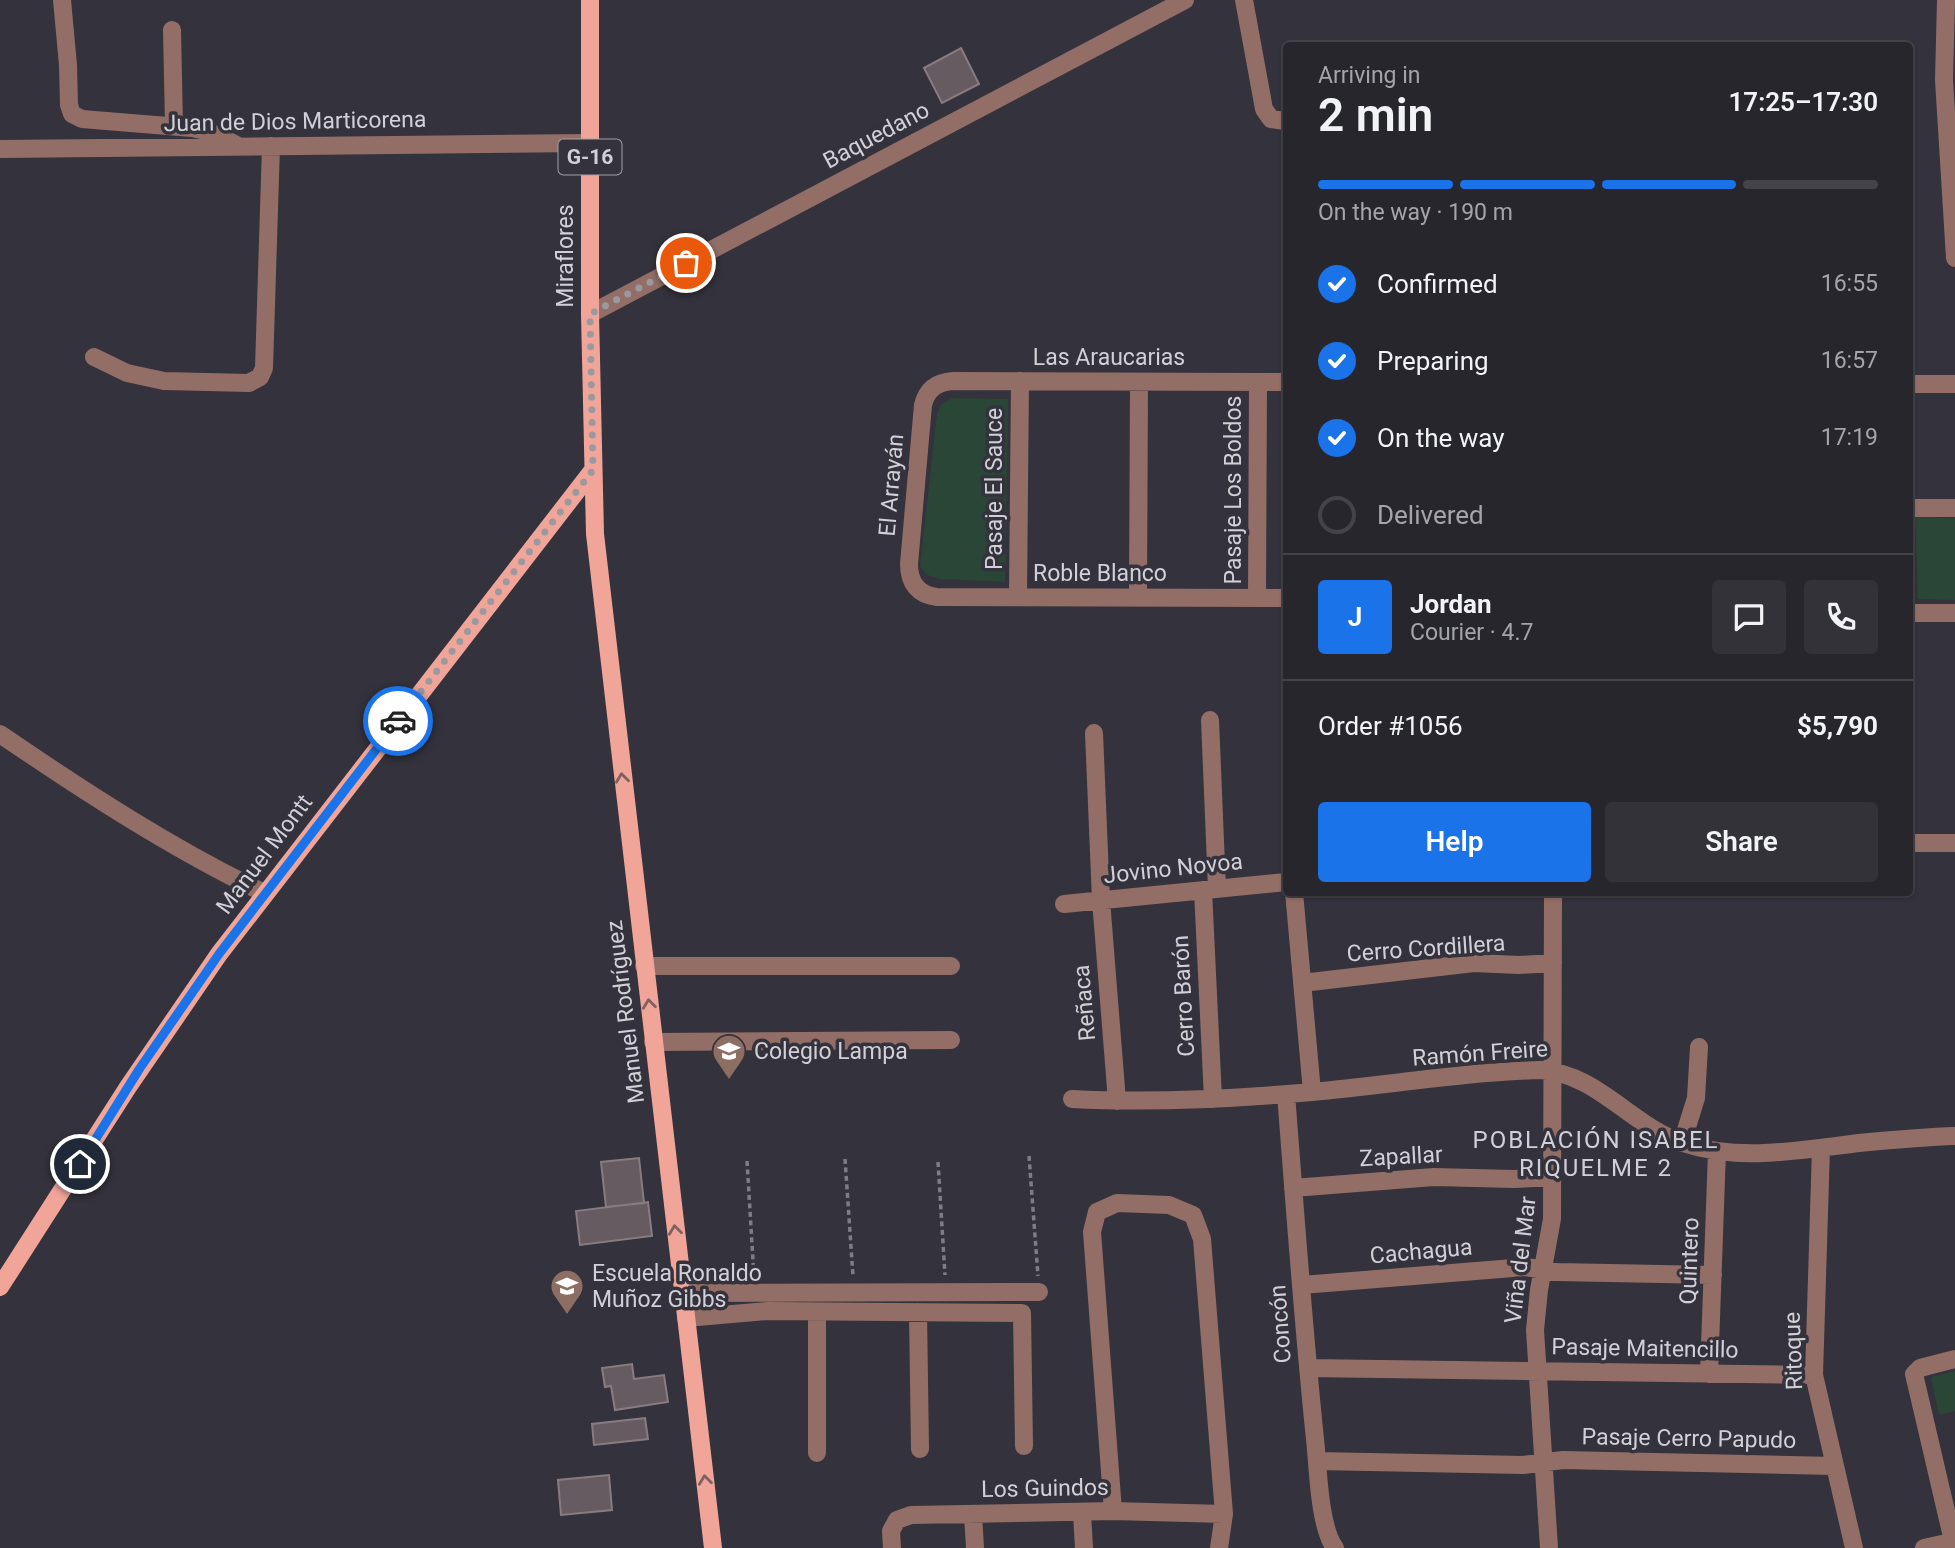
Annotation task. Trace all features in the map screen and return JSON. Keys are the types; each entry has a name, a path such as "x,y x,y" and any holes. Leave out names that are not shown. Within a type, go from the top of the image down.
{"main road":[{"name":"Miraflores","path":"590,0 593,470"},
{"name":"Manuel Montt","path":"0,1287 166,1029 264,893 593,470"},
{"name":"Manuel Rodríguez","path":"593,470 599,587 713,1548"}],"street":[{"path":"62,0 69,105 72,114 82,119 174,125 210,132 238,146"},
{"name":"Baquedano","path":"590,314 1185,0"},
{"path":"1244,0 1264,109 1271,119 1283,121"},
{"path":"1946,0 1955,258"},
{"path":"172,30 174,125"},
{"name":"Juan de Dios Marticorena","path":"0,149 590,143"},
{"path":"94,357 127,373 164,382 249,383 260,377 264,368 271,146"},
{"name":"Pasaje El Sauce","path":"1018,597 1020,381"},
{"name":"Las Araucarias","path":"932,388 945,382 1283,382"},
{"path":"1138,597 1139,382"},
{"name":"Pasaje Los Boldos","path":"1257,598 1258,382"},
{"path":"1913,384 1955,384"},
{"name":"El Arrayán","path":"916,587 911,580 909,564 923,405 932,388"},
{"path":"1913,508 1955,508"},
{"name":"Roble Blanco","path":"916,587 929,596 937,597 1283,598"},
{"path":"1913,612 1955,613"},
{"name":"Cerro Barón","path":"1210,720 1213,1099"},
{"name":"Reñaca","path":"1094,733 1101,900 1117,1101"},
{"path":"0,734 133,822 189,855 264,893"},
{"path":"1913,843 1955,844"},
{"name":"Jovino Novoa","path":"1064,904 1283,882"},
{"path":"1294,896 1312,1092"},
{"name":"Viña del Mar","path":"1549,1548 1537,1371 1536,1309 1552,1219 1553,896"},
{"name":"Cerro Cordillera","path":"1303,983 1474,963 1519,965 1553,962"},
{"path":"644,966 951,966"},
{"path":"653,1042 951,1040"},
{"path":"1682,1143 1696,1098 1699,1047"},
{"name":"Ramón Freire","path":"1072,1099 1213,1099 1312,1092 1526,1070 1553,1070 1586,1082 1650,1127 1682,1143 1717,1151 1774,1152 1955,1136"},
{"name":"Concón","path":"1286,1094 1317,1461 1325,1527 1335,1548"},
{"name":"Ritoque","path":"1821,1148 1814,1375 1854,1548"},
{"name":"Quintero","path":"1709,1374 1717,1151"},
{"name":"Zapallar","path":"1293,1188 1434,1177 1514,1180 1553,1177"},
{"path":"1112,1511 1092,1233 1097,1212 1117,1203 1169,1205 1193,1215 1202,1239 1224,1514 1219,1548"},
{"name":"Cachagua","path":"1301,1285 1526,1266 1558,1272 1713,1275"},
{"path":"683,1293 1040,1293"},
{"path":"686,1318 768,1311 1022,1313 1024,1446"},
{"path":"817,1312 817,1453"},
{"path":"918,1312 920,1448"},
{"path":"1924,1548 1954,1541 1914,1374 1920,1368 1955,1359"},
{"name":"Pasaje Maitencillo","path":"1308,1368 1814,1375"},
{"name":"Pasaje Cerro Papudo","path":"1317,1461 1523,1465 1563,1460 1834,1466"},
{"name":"Los Guindos","path":"892,1548 891,1531 897,1520 911,1515 1112,1511 1224,1514"},
{"path":"1082,1513 1084,1548"},
{"path":"972,1514 975,1548"}],"path":[{"path":"1029,1156 1040,1293"},
{"path":"845,1159 854,1293"},
{"path":"747,1161 755,1293"},
{"path":"938,1162 946,1293"}],"green space":[{"path":"952,398 1008,399 1005,582 940,579 927,575 920,567 937,414 941,405"},
{"path":"1915,517 1955,518 1955,600 1918,599"},
{"path":"1955,1371 1955,1411 1939,1415 1931,1377"}],"building":[{"path":"961,48 979,84 942,103 924,68"},
{"path":"639,1158 644,1203 606,1207 601,1162"},
{"path":"648,1202 652,1236 580,1245 576,1211"},
{"path":"632,1364 634,1379 664,1375 668,1402 615,1410 611,1386 605,1387 602,1368"},
{"path":"645,1418 648,1439 594,1445 592,1424"},
{"path":"609,1475 612,1510 561,1515 558,1480"}],"way so far":[{"path":"398,721 593,470 590,314 686,263"}],"place":[{"name":"Colegio Lampa","path":"729,1081"},
{"name":"Escuela Ronaldo Muñoz Gibbs","path":"567,1316"}],"district":[{"name":"POBLACIÓN ISABEL RIQUELME 2","path":"1596,1154"}],"route":[{"path":"80,1164 140,1068 219,954 398,721"}]}
